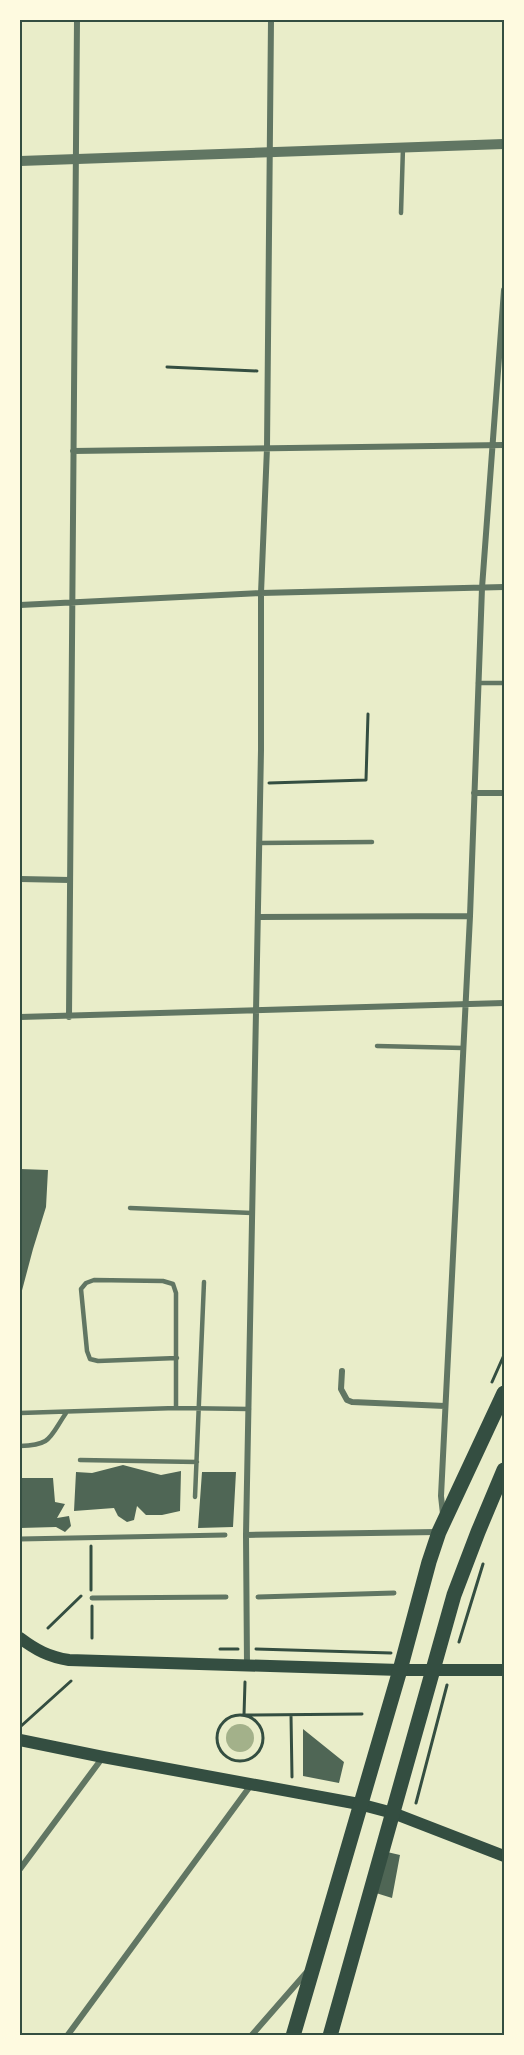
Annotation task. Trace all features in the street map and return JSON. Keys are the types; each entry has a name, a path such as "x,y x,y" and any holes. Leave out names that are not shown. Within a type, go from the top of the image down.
{"main road":[{"path":"293,2036 400,1670 423,1580 442,1526 504,1394"},
{"path":"330,2036 462,1571 504,1470"},
{"path":"20,1638 36,1650 53,1658 69,1660 400,1670 504,1670"},
{"path":"20,1740 359,1804 393,1814 504,1856"}],"street":[{"path":"69,1017 77,20"},
{"path":"247,1665 246,1534 258,917 261,593 267,448 271,20"},
{"path":"20,160 504,144"},
{"path":"246,1534 442,1526 441,1496 470,916 482,588 504,290"},
{"path":"73,451 504,445"},
{"path":"20,605 261,593 504,587"},
{"path":"474,793 504,793"},
{"path":"20,879 70,880"},
{"path":"258,917 470,916"},
{"path":"20,1017 504,1003"},
{"path":"342,1371 343,1395 352,1402 445,1406"},
{"path":"20,1539 225,1535"},
{"path":"258,1597 394,1593"},
{"path":"92,1598 226,1597"},
{"path":"20,1869 103,1757"},
{"path":"67,2036 251,1785"},
{"path":"251,2036 312,1965"}],"lane":[{"path":"401,213 403,147"},
{"path":"478,683 504,683"},
{"path":"259,843 372,842"},
{"path":"377,1046 462,1048"},
{"path":"130,1208 252,1212"},
{"path":"176,1408 177,1358 176,1293 173,1284 163,1281 94,1280 86,1283 81,1289 87,1351 90,1359 177,1358"},
{"path":"195,1497 204,1282"},
{"path":"20,1413 249,1408"},
{"path":"20,1446 36,1446 45,1442 66,1413"},
{"path":"80,1460 197,1462"}],"path":[{"path":"167,367 268,372"},
{"path":"260,783 366,780 368,714"},
{"path":"459,1642 486,1554"},
{"path":"48,1628 91,1586"},
{"path":"216,1650 398,1653"},
{"path":"20,1727 71,1681"},
{"path":"244,1715 245,1682"},
{"path":"416,1803 447,1685"},
{"path":"244,1715 254,1719 259,1725 263,1738 261,1749 254,1756 240,1762 232,1760 220,1751 216,1736 218,1728 229,1717 244,1715 362,1714"},
{"path":"291,1715 292,1778"},
{"path":"239,1768 240,1762"}],"shaded area":[{"path":"240,1724 250,1728 254,1738 250,1748 240,1752 230,1748 226,1738 230,1728"}],"building":[{"path":"20,1169 48,1170 46,1207 20,1298"},
{"path":"123,1465 161,1475 181,1471 180,1511 162,1515 146,1515 137,1506 134,1520 127,1522 118,1516 114,1508 74,1511 76,1472 92,1473"},
{"path":"202,1472 236,1472 233,1527 198,1528"},
{"path":"20,1478 53,1478 55,1502 65,1504 57,1518 69,1516 71,1526 65,1532 56,1527 20,1528"},
{"path":"303,1729 344,1762 339,1783 303,1776"},
{"path":"387,1852 400,1855 392,1898 376,1893"}]}
